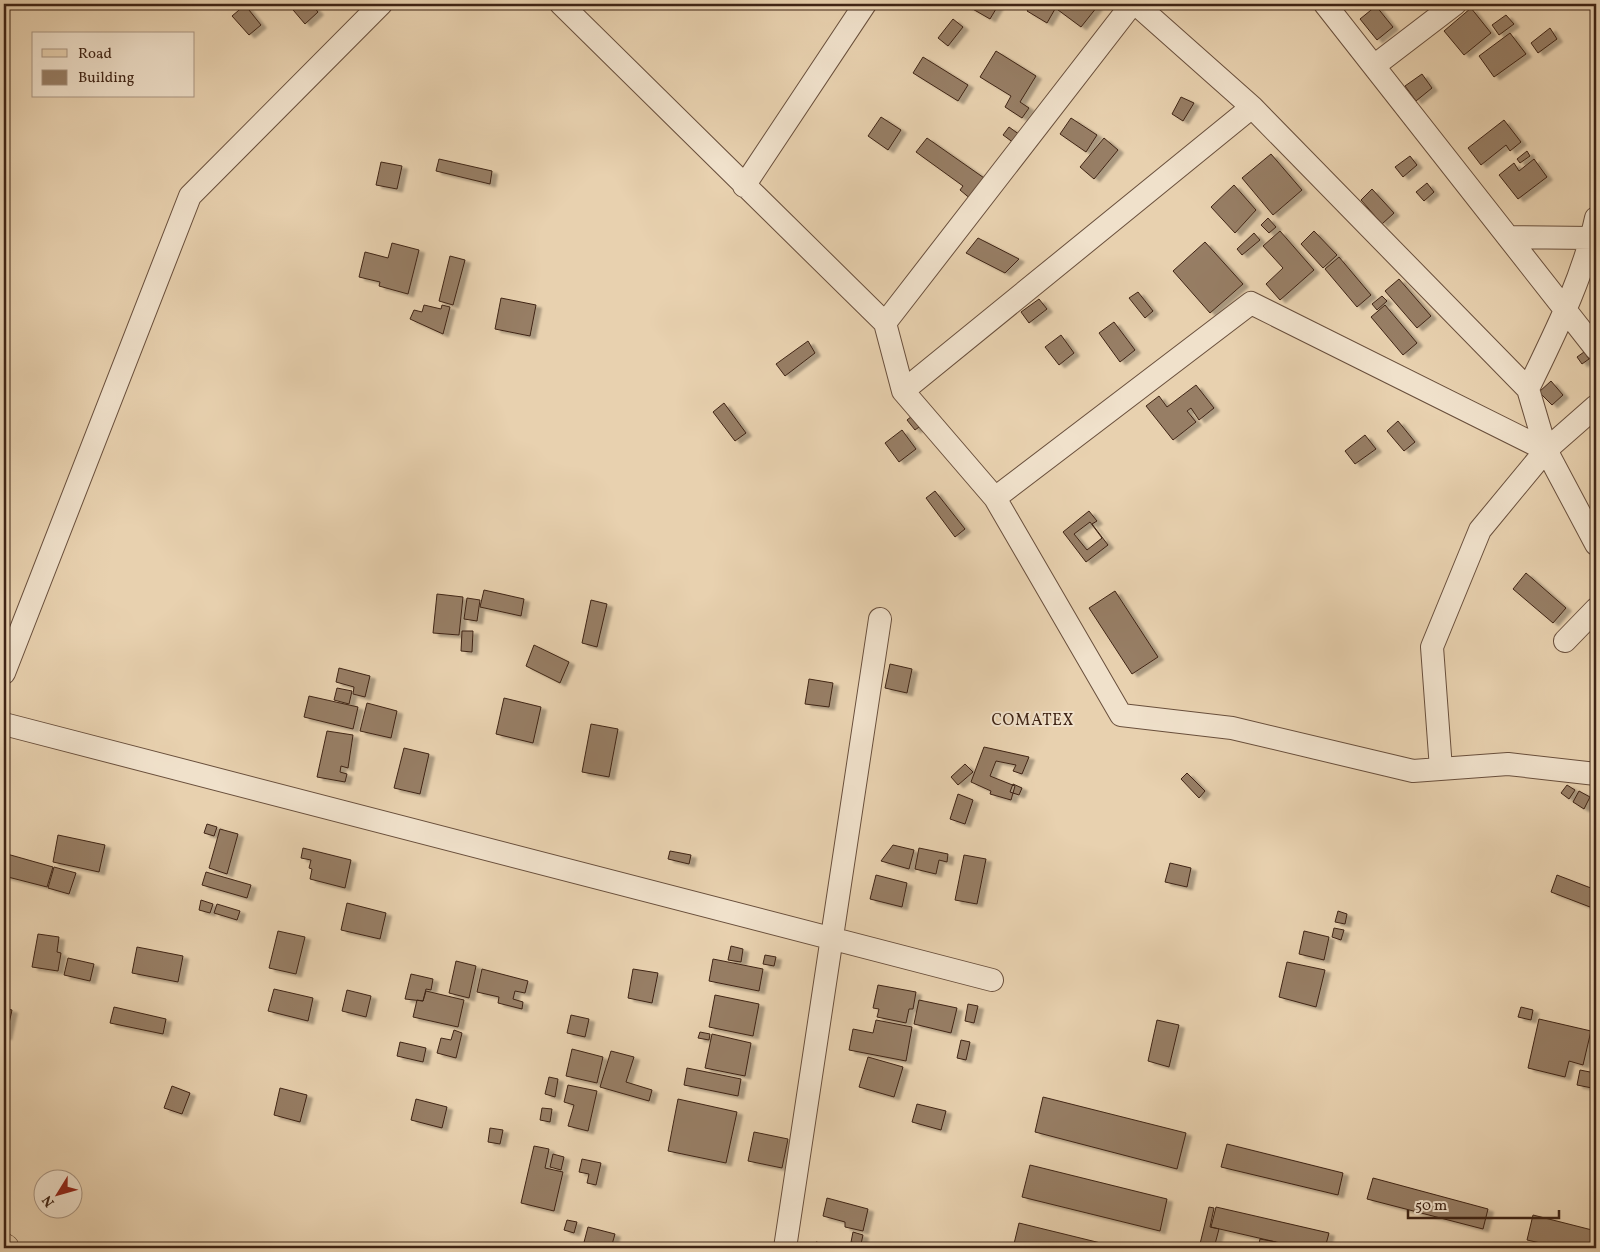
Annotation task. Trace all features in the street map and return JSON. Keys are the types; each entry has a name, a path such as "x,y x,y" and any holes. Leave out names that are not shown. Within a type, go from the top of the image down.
{"street":[{"path":"4,674 190,196 381,4"},
{"path":"561,4 885,323 903,392 996,498 1121,715 1232,728 1413,771 1508,764 1596,774"},
{"path":"744,186 865,4"},
{"path":"885,323 1132,4"},
{"path":"1136,4 1252,107 1528,389 1546,450 1596,544"},
{"path":"1325,4 1596,349"},
{"path":"1374,66 1455,4"},
{"path":"903,392 1252,107"},
{"path":"1508,237 1595,233 1566,310 1528,389"},
{"path":"996,498 1251,304 1546,450"},
{"path":"1441,769 1432,647 1480,530 1546,450 1596,406"},
{"path":"1566,641 1596,609"},
{"path":"785,1248 880,619"},
{"path":"4,724 992,980"}],"building":[{"path":"288,4 311,4 318,12 305,24"},
{"path":"964,4 999,4 990,19"},
{"path":"1032,4 1046,4 1055,9 1047,23 1027,11"},
{"path":"1050,4 1093,4 1097,7 1081,27"},
{"path":"245,5 261,25 249,35 232,16"},
{"path":"1376,6 1393,27 1377,40 1360,19"},
{"path":"1471,8 1491,33 1464,55 1444,31"},
{"path":"1506,15 1514,24 1499,35 1492,25"},
{"path":"953,19 963,27 948,46 938,38"},
{"path":"1550,28 1557,39 1538,53 1531,43"},
{"path":"1510,33 1526,54 1494,77 1479,56"},
{"path":"996,51 1036,76 1020,102 1029,108 1022,118 1005,107 1011,96 980,77"},
{"path":"923,57 968,85 958,101 913,73"},
{"path":"1422,74 1432,88 1416,101 1405,86"},
{"path":"1181,97 1194,103 1183,121 1172,114"},
{"path":"881,117 901,130 888,150 868,136"},
{"path":"1071,118 1097,135 1086,152 1060,134"},
{"path":"1504,120 1521,142 1510,151 1506,145 1481,165 1468,148"},
{"path":"1009,127 1020,135 1014,143 1003,135"},
{"path":"927,138 987,180 972,200 960,190 963,186 916,152"},
{"path":"1104,138 1118,150 1094,179 1080,167"},
{"path":"1527,151 1530,156 1520,163 1517,159"},
{"path":"1271,154 1302,190 1273,215 1242,178"},
{"path":"1410,156 1417,165 1403,177 1395,167"},
{"path":"439,159 492,171 490,184 436,171"},
{"path":"1534,159 1547,177 1518,199 1499,175 1514,163 1519,171"},
{"path":"381,162 402,166 397,189 376,185"},
{"path":"1427,183 1434,192 1424,201 1416,192"},
{"path":"1234,185 1256,210 1235,233 1211,207"},
{"path":"1372,189 1394,213 1382,224 1361,200"},
{"path":"1268,218 1276,227 1269,233 1261,225"},
{"path":"1280,231 1314,270 1280,300 1266,284 1283,268 1263,246"},
{"path":"1314,231 1337,255 1323,268 1301,244"},
{"path":"1254,233 1260,240 1242,255 1237,249"},
{"path":"978,238 1019,259 1005,273 966,253"},
{"path":"1205,242 1243,284 1210,313 1173,271"},
{"path":"392,243 419,250 408,294 379,286 380,282 359,277 365,252 388,258"},
{"path":"450,256 465,260 453,305 439,301"},
{"path":"1339,257 1371,295 1357,307 1325,269"},
{"path":"1399,279 1431,316 1417,328 1385,291"},
{"path":"1138,292 1153,311 1145,318 1129,298"},
{"path":"1382,296 1387,301 1377,310 1372,304"},
{"path":"501,298 536,305 530,336 495,329"},
{"path":"1039,299 1047,309 1029,323 1021,312"},
{"path":"424,305 441,309 442,305 450,307 443,334 410,319 414,310 422,312"},
{"path":"1385,305 1417,343 1403,355 1371,317"},
{"path":"1114,322 1135,350 1120,362 1099,333"},
{"path":"1061,335 1074,353 1059,365 1045,347"},
{"path":"808,341 815,353 785,376 776,364"},
{"path":"1584,352 1589,359 1582,364 1577,357"},
{"path":"1551,381 1563,395 1552,405 1539,392"},
{"path":"1196,385 1214,408 1199,420 1191,408 1187,411 1196,422 1173,440 1146,406 1159,396 1167,407"},
{"path":"724,403 746,433 735,441 713,412"},
{"path":"917,412 926,422 915,430 907,420"},
{"path":"1398,421 1415,442 1404,451 1387,431"},
{"path":"902,430 916,449 899,462 885,443"},
{"path":"1365,435 1376,449 1355,464 1345,451"},
{"path":"935,491 965,529 955,537 926,498"},
{"path":"1089,511 1097,521 1092,524 1108,545 1086,562 1063,532","holes":["1090,522 1102,538 1087,550 1074,534"]},
{"path":"1526,573 1566,608 1553,623 1513,589"},
{"path":"484,590 524,599 521,616 480,607"},
{"path":"1115,591 1158,657 1132,674 1089,608"},
{"path":"437,594 463,597 459,635 433,633"},
{"path":"467,598 480,600 477,621 464,619"},
{"path":"591,600 607,604 597,647 582,643"},
{"path":"462,631 473,631 472,652 461,651"},
{"path":"534,645 569,662 560,683 526,666"},
{"path":"890,664 912,669 907,693 885,688"},
{"path":"339,668 370,676 365,697 353,694 354,687 336,682"},
{"path":"809,679 833,683 829,707 805,704"},
{"path":"337,688 352,691 349,704 334,700"},
{"path":"309,696 358,707 353,729 304,717"},
{"path":"504,698 541,707 533,743 496,734"},
{"path":"367,703 397,711 391,738 360,731"},
{"path":"591,724 618,729 609,777 582,772"},
{"path":"327,731 353,735 348,768 341,766 340,772 347,774 345,782 317,777"},
{"path":"984,747 1029,757 1022,774 1013,771 1016,765 996,761 990,776 1015,786 1011,800 990,794 991,791 971,782"},
{"path":"404,748 429,754 420,794 394,788"},
{"path":"965,764 973,772 958,785 951,777"},
{"path":"1187,773 1205,791 1199,798 1181,779"},
{"path":"1013,784 1022,788 1019,795 1010,792"},
{"path":"1567,785 1575,790 1569,799 1561,793"},
{"path":"1579,791 1590,797 1584,809 1573,802"},
{"path":"958,794 973,800 965,824 950,819"},
{"path":"207,824 217,827 214,836 204,833"},
{"path":"220,829 238,834 227,874 209,868"},
{"path":"58,835 105,845 99,872 53,862"},
{"path":"893,845 914,850 909,869 881,861"},
{"path":"303,848 351,860 345,888 310,879 312,869 309,868 311,860 301,858"},
{"path":"919,848 948,854 947,862 939,860 936,874 915,869"},
{"path":"670,851 691,855 689,864 668,859"},
{"path":"7,854 53,867 47,887 4,876"},
{"path":"964,855 986,859 977,904 955,900"},
{"path":"1170,863 1191,868 1187,887 1165,882"},
{"path":"54,867 76,873 69,894 48,888"},
{"path":"206,872 251,885 247,898 202,885"},
{"path":"876,875 907,883 902,907 870,899"},
{"path":"1557,875 1596,890 1590,907 1551,892"},
{"path":"201,900 213,904 210,913 199,910"},
{"path":"347,903 386,913 380,939 341,930"},
{"path":"217,904 240,911 237,920 214,913"},
{"path":"1338,911 1347,914 1345,924 1335,922"},
{"path":"1334,928 1344,930 1341,940 1332,937"},
{"path":"278,931 305,937 296,974 269,968"},
{"path":"1304,931 1329,937 1324,960 1299,954"},
{"path":"38,934 59,937 57,952 61,953 58,971 32,967"},
{"path":"731,946 743,949 741,962 728,960"},
{"path":"137,947 183,956 178,982 132,973"},
{"path":"765,955 776,957 774,966 763,964"},
{"path":"68,958 94,964 90,981 64,975"},
{"path":"713,959 763,969 759,991 709,981"},
{"path":"456,961 476,966 469,998 449,993"},
{"path":"1287,962 1325,970 1316,1007 1279,997"},
{"path":"482,969 528,981 525,993 515,991 513,999 523,1002 522,1009 498,1003 499,997 477,992"},
{"path":"633,969 658,973 652,1003 628,998"},
{"path":"411,974 433,979 431,990 426,989 423,1001 405,999"},
{"path":"878,985 916,992 913,1009 909,1009 906,1023 877,1017 879,1009 873,1008"},
{"path":"274,989 313,998 308,1021 268,1011"},
{"path":"347,990 371,996 366,1017 342,1011"},
{"path":"426,991 464,1000 458,1027 413,1017 417,1000 423,1001"},
{"path":"715,995 759,1004 753,1036 709,1027"},
{"path":"919,1000 957,1008 951,1033 914,1024"},
{"path":"968,1004 978,1006 974,1023 965,1021"},
{"path":"114,1007 166,1019 163,1034 110,1023"},
{"path":"1521,1007 1533,1010 1531,1020 1518,1017"},
{"path":"4,1008 12,1010 6,1037 4,1036"},
{"path":"571,1015 589,1019 585,1037 567,1033"},
{"path":"1539,1019 1591,1031 1583,1065 1569,1061 1565,1077 1528,1068"},
{"path":"876,1020 912,1027 906,1061 849,1050 853,1029 873,1033"},
{"path":"1157,1020 1179,1025 1169,1067 1148,1061"},
{"path":"454,1030 462,1033 456,1058 437,1053 441,1038 451,1040"},
{"path":"700,1032 710,1034 709,1040 698,1038"},
{"path":"712,1034 751,1043 745,1076 705,1068"},
{"path":"961,1040 970,1042 966,1060 957,1058"},
{"path":"400,1042 426,1048 423,1062 397,1056"},
{"path":"572,1049 603,1057 597,1083 566,1076"},
{"path":"611,1051 634,1057 626,1082 652,1090 649,1101 600,1087"},
{"path":"868,1057 903,1067 894,1097 859,1087"},
{"path":"687,1068 741,1079 738,1096 684,1085"},
{"path":"1580,1070 1595,1073 1592,1088 1577,1085"},
{"path":"549,1077 558,1079 555,1097 545,1094"},
{"path":"568,1085 597,1091 588,1131 568,1126 574,1105 564,1102"},
{"path":"172,1086 190,1093 182,1114 164,1108"},
{"path":"280,1088 307,1095 300,1122 274,1115"},
{"path":"1043,1097 1186,1133 1177,1169 1035,1132"},
{"path":"416,1099 447,1107 442,1128 411,1120"},
{"path":"678,1099 737,1112 726,1163 668,1151"},
{"path":"917,1104 946,1111 941,1130 912,1122"},
{"path":"542,1108 552,1109 550,1122 540,1120"},
{"path":"490,1128 503,1130 500,1144 488,1142"},
{"path":"754,1132 788,1139 782,1168 748,1161"},
{"path":"1227,1144 1343,1173 1338,1195 1221,1167"},
{"path":"534,1146 549,1149 545,1168 563,1172 554,1211 521,1203"},
{"path":"553,1154 564,1157 561,1170 550,1167"},
{"path":"582,1159 601,1163 596,1185 587,1183 589,1174 579,1172"},
{"path":"1030,1165 1167,1199 1160,1231 1022,1197"},
{"path":"1373,1178 1488,1209 1483,1229 1367,1199"},
{"path":"827,1198 868,1209 863,1231 845,1227 845,1222 823,1216"},
{"path":"1209,1207 1214,1208 1210,1227 1219,1229 1214,1248 1199,1248"},
{"path":"1216,1207 1329,1233 1325,1248 1302,1248 1211,1227"},
{"path":"1533,1215 1596,1231 1596,1248 1563,1248 1527,1240"},
{"path":"567,1220 577,1222 574,1233 564,1230"},
{"path":"1019,1223 1121,1248 1013,1248"},
{"path":"588,1227 615,1234 611,1248 583,1246"},
{"path":"853,1232 863,1235 861,1244 851,1242"},
{"path":"1260,1239 1276,1242 1275,1248 1258,1248"},
{"path":"816,1242 840,1248 814,1248"}],"district":[{"name":"COMATEX","path":"1033,719"}]}
